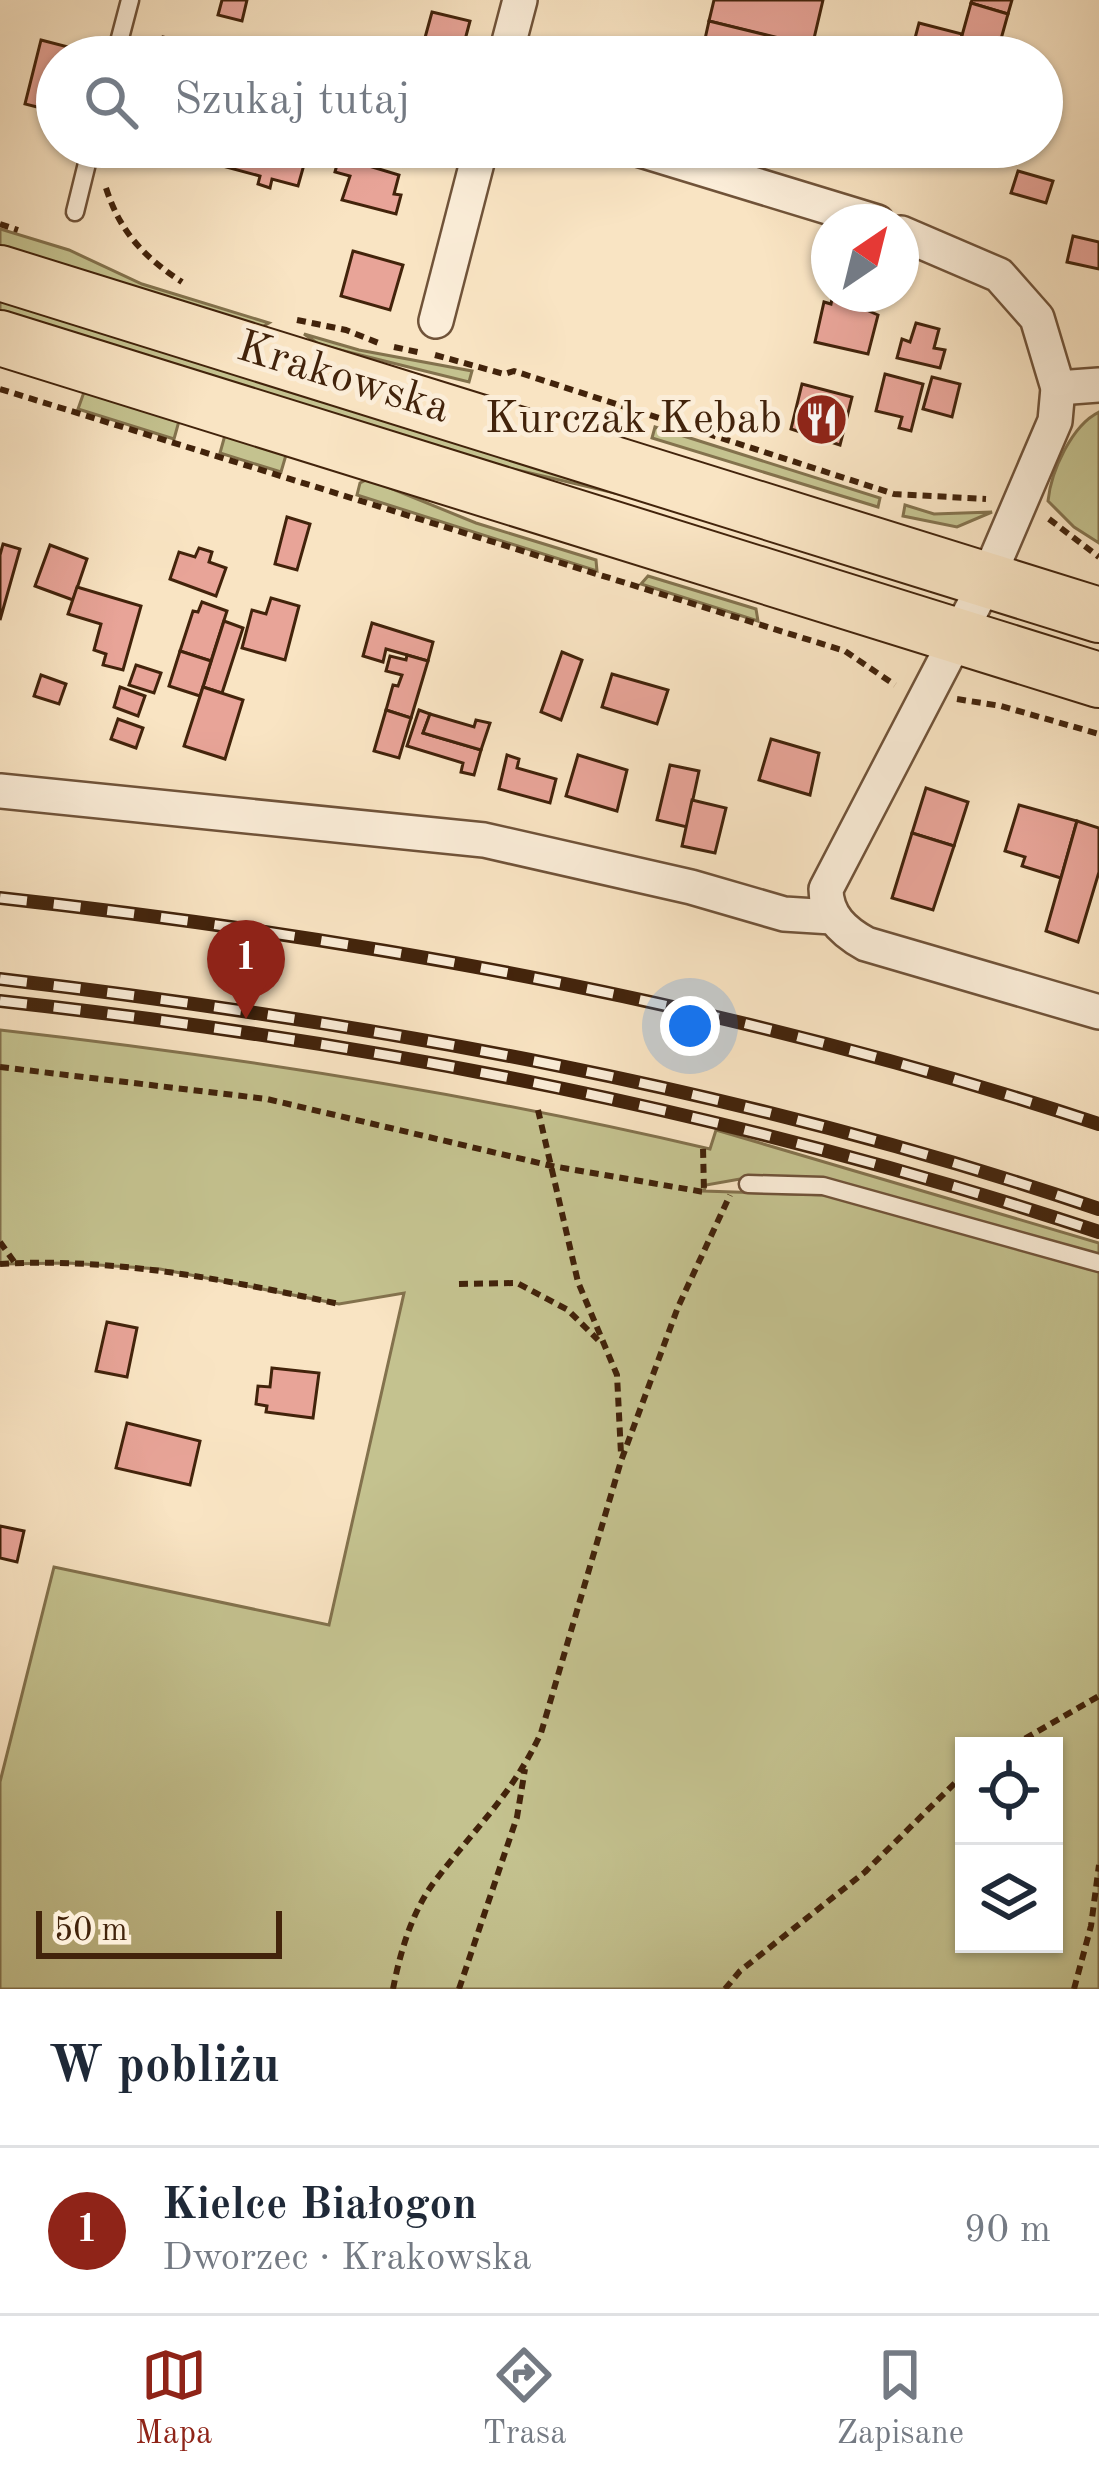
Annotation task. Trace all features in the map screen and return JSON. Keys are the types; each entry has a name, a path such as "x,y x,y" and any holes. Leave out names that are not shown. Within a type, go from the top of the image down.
{"main road":[{"name":"Krakowska","path":"0,273 1099,615"},
{"name":"Krakowska","path":"0,338 1099,680"}],"street":[{"path":"511,36 520,0"},
{"path":"436,321 476,168"},
{"path":"700,168 818,204"},
{"path":"919,241 999,275 1036,318 1058,388 1055,421 1022,506 826,889 826,903 832,917 866,944 1099,1012"},
{"path":"1058,388 1099,385"},
{"path":"0,791 484,840 691,887 784,914 832,917"}],"lane":[{"path":"121,36 130,0"},
{"path":"75,212 86,168"},
{"path":"748,1184 824,1186 1099,1263"}],"path":[{"path":"104,175 118,221 137,248 195,291"},
{"path":"295,322 300,318 384,345 470,362 504,374 514,371 894,494 1001,499"},
{"path":"0,389 845,651 895,685"},
{"path":"1044,515 1099,557"},
{"path":"950,698 1001,706 1099,734"},
{"path":"0,1067 267,1100 552,1166 704,1192 703,1147"},
{"path":"538,1110 578,1282 617,1375 620,1461"},
{"path":"458,1989 518,1817 526,1766 556,1689 620,1461 708,1238 730,1194 748,1184"},
{"path":"0,1242 15,1263"},
{"path":"0,1264 160,1269 339,1304"},
{"path":"459,1285 518,1283 568,1310 602,1343"},
{"path":"1028,1737 1099,1696"},
{"path":"393,1989 399,1956 431,1886 497,1809 526,1766"},
{"path":"725,1989 740,1971 866,1872 955,1783"},
{"path":"1074,1989 1091,1926 1099,1865"}],"shaded area":[{"path":"0,229 69,250 142,284 269,323 262,327 0,251"},
{"path":"0,292 619,494 424,448 0,316"},
{"path":"304,334 359,350 472,371 469,382 320,345"},
{"path":"84,392 179,421 174,439 78,409"},
{"path":"1099,412 1099,543 1048,501 1064,450 1080,427"},
{"path":"655,427 880,498 878,507 652,438"},
{"path":"225,435 286,455 281,472 220,453"},
{"path":"368,479 476,523 596,560 597,571 357,495 360,483"},
{"path":"905,505 934,514 992,512 957,527 903,516"},
{"path":"648,576 756,609 758,621 641,584"},
{"path":"0,1030 357,1079 710,1149 716,1130 1099,1243 1099,1257 825,1180 740,1179 706,1185 704,1191 827,1195 1099,1271 1099,1989 0,1989 0,1782 54,1567 329,1625 404,1293 339,1304 160,1269 0,1264"}],"building":[{"path":"222,0 247,0 242,21 218,15"},
{"path":"714,0 823,0 815,36 768,36 709,21"},
{"path":"972,0 1012,0 1008,14"},
{"path":"971,3 1008,14 1002,36 962,36"},
{"path":"432,12 470,21 466,36 425,36"},
{"path":"709,21 771,36 706,36"},
{"path":"919,23 962,34 961,36 916,36"},
{"path":"36,60 36,107 25,104"},
{"path":"230,168 303,168 298,186 272,179 270,188 258,184 260,176"},
{"path":"336,168 376,168 399,175 396,214 342,200 350,176 335,172"},
{"path":"1018,171 1053,181 1046,203 1011,193"},
{"path":"1073,236 1099,242 1099,269 1067,262"},
{"path":"353,251 403,265 390,310 341,296"},
{"path":"822,312 878,315 868,354 815,342"},
{"path":"916,323 939,329 934,348 945,350 940,368 897,358 902,339 910,342"},
{"path":"885,374 923,384 911,431 899,428 902,417 876,411"},
{"path":"932,377 960,384 952,417 923,409"},
{"path":"802,384 852,397 840,445 791,429"},
{"path":"287,517 310,524 297,570 275,564"},
{"path":"3,544 20,549 0,620 0,555"},
{"path":"50,545 87,559 73,600 35,586"},
{"path":"199,548 212,552 209,562 226,568 216,596 170,579 179,552 195,557"},
{"path":"77,587 141,606 123,670 103,665 106,654 94,650 101,624 68,614"},
{"path":"271,598 299,606 285,660 242,648 252,610 266,614"},
{"path":"202,602 227,611 211,661 180,651 193,611 198,612"},
{"path":"224,621 243,628 222,693 203,687"},
{"path":"372,623 433,642 428,661 386,649 383,662 363,656"},
{"path":"180,651 211,661 200,696 169,686"},
{"path":"562,652 582,660 561,720 541,712"},
{"path":"407,655 428,661 411,718 386,710 393,685 398,686 402,675 386,671 390,656 406,660"},
{"path":"136,665 161,673 154,693 129,685"},
{"path":"612,674 668,690 657,724 602,707"},
{"path":"41,675 66,684 59,704 34,696"},
{"path":"120,687 145,696 138,716 114,707"},
{"path":"203,687 243,700 225,759 184,746"},
{"path":"386,710 411,718 399,758 374,751"},
{"path":"419,710 430,714 423,733 481,750 474,775 461,772 463,763 407,746"},
{"path":"430,714 474,727 476,720 490,723 481,750 423,733"},
{"path":"118,719 143,728 136,748 111,739"},
{"path":"771,739 819,753 810,795 759,780"},
{"path":"507,755 519,759 517,768 556,779 550,803 499,789"},
{"path":"578,755 627,770 617,811 566,796"},
{"path":"670,765 699,771 687,827 657,820"},
{"path":"926,788 968,802 954,846 912,833"},
{"path":"692,800 726,808 715,853 682,846"},
{"path":"1019,805 1077,821 1061,878 1022,866 1025,857 1005,851"},
{"path":"1077,821 1099,828 1099,872 1078,942 1046,931"},
{"path":"912,833 954,846 933,910 892,898"},
{"path":"107,1322 137,1328 127,1377 96,1371"},
{"path":"272,1368 319,1373 313,1418 266,1412 267,1406 256,1404 258,1386 270,1387"},
{"path":"127,1423 200,1441 190,1485 116,1468"},
{"path":"0,1526 24,1531 17,1562 0,1558"}],"railway":[{"path":"0,898 279,934 556,982 829,1045 1099,1124"},
{"path":"0,979 279,1016 556,1065 830,1128 1099,1209"},
{"path":"0,1001 280,1038 556,1087 829,1151 1099,1232"}],"place":[{"name":"Kurczak Kebab","path":"821,420"},
{"name":"Kielce Białogon","path":"246,1019"}]}
